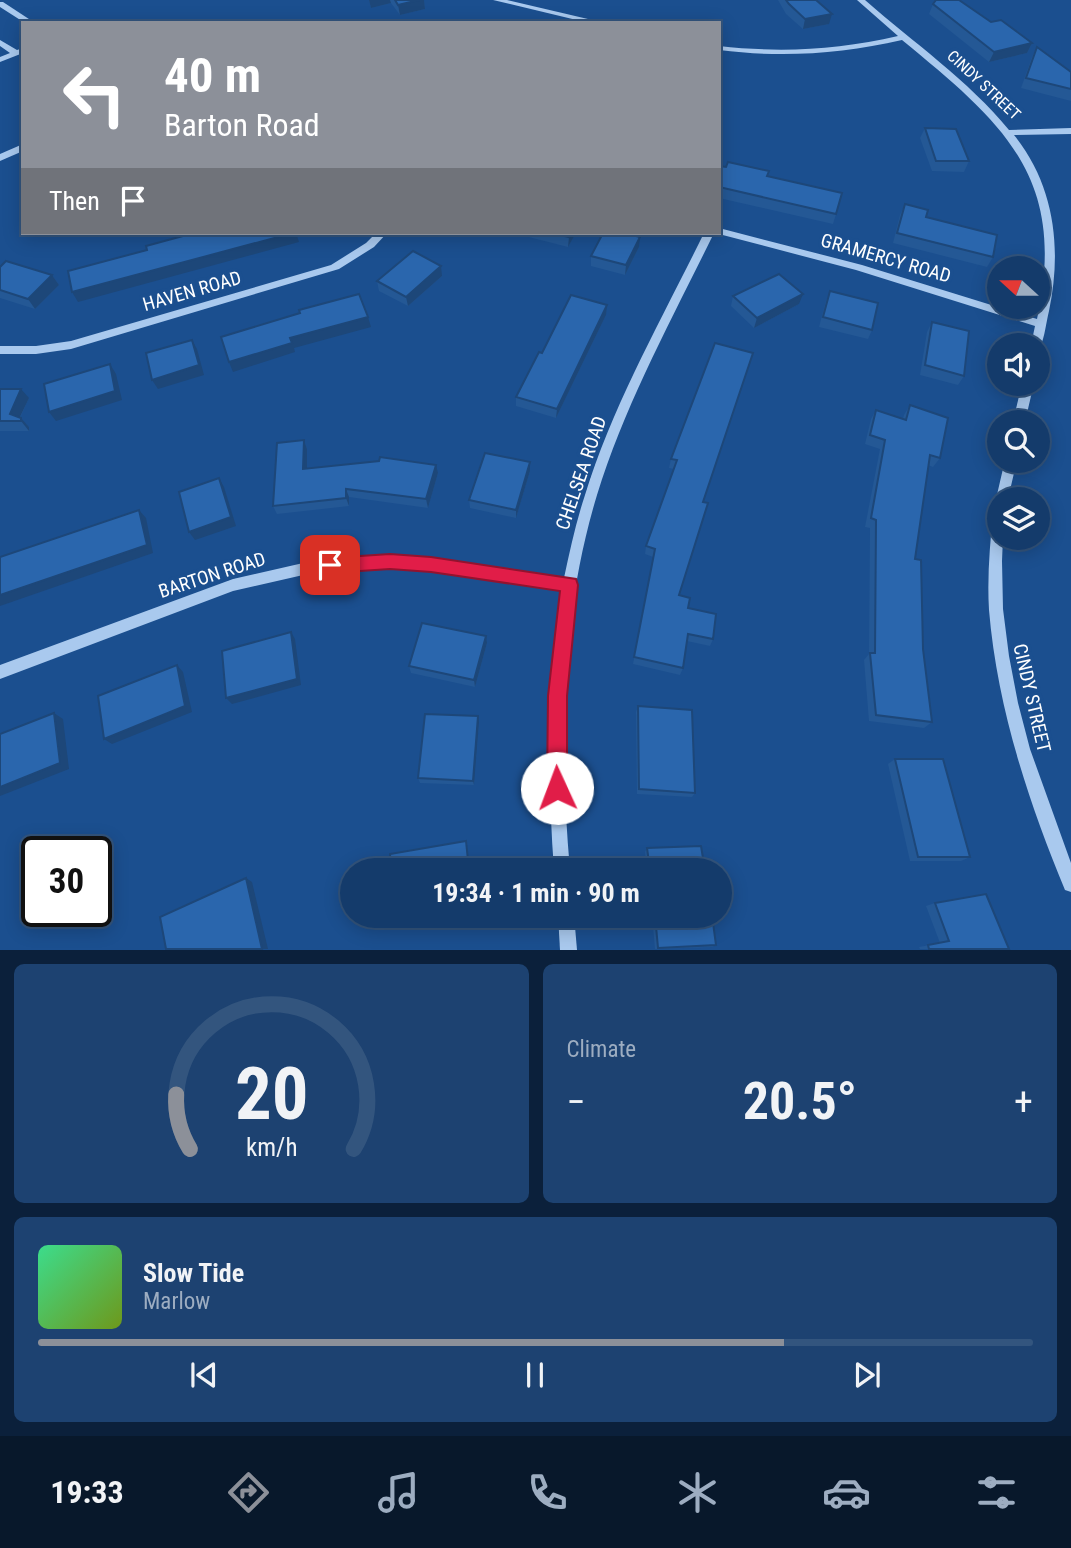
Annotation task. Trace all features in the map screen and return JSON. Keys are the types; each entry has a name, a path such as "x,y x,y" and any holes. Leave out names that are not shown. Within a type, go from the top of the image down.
{"street":[{"path":"497,0 592,21"},
{"name":"CINDY STREET","path":"861,0 969,91 1009,133 1034,171 1048,221 1050,272 1039,333"},
{"path":"0,4 28,21"},
{"path":"0,15 11,10"},
{"path":"721,48 807,54 846,51 904,37"},
{"path":"0,42 20,51"},
{"path":"0,60 20,51"},
{"path":"1009,133 1071,131"},
{"path":"0,158 21,148"},
{"name":"GRAMERCY ROAD","path":"721,232 858,267 1041,324"},
{"name":"HAVEN ROAD","path":"0,350 36,351 71,345 305,277 346,261 380,235"},
{"name":"CHELSEA ROAD","path":"561,858 556,742 557,696 570,585 591,495 614,436 708,235"},
{"name":"CINDY STREET","path":"996,550 996,602 1007,689 1039,801 1071,884"},
{"name":"BARTON ROAD","path":"0,672 233,586 312,567 390,562 431,565 570,585"},
{"path":"567,928 569,950"}],"building":[{"path":"395,0 419,0 398,5"},
{"path":"786,0 816,0 832,14 805,19"},
{"path":"936,0 959,0 991,22 1001,20 1032,43 994,52 933,4"},
{"path":"1037,47 1071,72 1071,89 1026,78"},
{"path":"925,128 956,129 969,161 936,161"},
{"path":"728,162 769,171 767,176 842,193 836,214 721,187 721,166 726,167"},
{"path":"905,204 928,210 926,217 997,235 993,256 989,256 897,233"},
{"path":"187,235 286,235 72,292 68,271 147,250 146,246"},
{"path":"602,235 640,237 626,265 591,256"},
{"path":"413,251 441,266 406,297 377,281"},
{"path":"6,261 52,275 28,299 0,290 0,267"},
{"path":"779,274 803,294 757,318 733,296"},
{"path":"830,291 878,303 872,330 823,317"},
{"path":"359,294 368,317 290,338 292,343 229,362 221,337 300,313 299,310"},
{"path":"571,295 607,305 557,409 516,397 539,352 542,353"},
{"path":"932,322 969,331 964,376 925,365"},
{"path":"192,340 199,365 152,380 146,353"},
{"path":"715,343 753,353 703,502 708,503 679,595 690,598 688,608 716,614 713,639 688,634 683,668 634,657 655,549 646,546 677,460 671,459"},
{"path":"110,364 115,391 49,412 44,384"},
{"path":"0,389 21,389 10,414 21,418 21,421 0,421"},
{"path":"910,405 948,418 940,458 930,455 915,559 921,560 923,649 932,722 876,715 870,653 875,653 876,520 871,518 885,440 870,435 876,410 906,420"},
{"path":"304,440 303,469 379,461 380,457 436,465 426,499 346,489 346,498 273,506 277,443"},
{"path":"485,453 530,462 516,510 469,500"},
{"path":"219,478 231,517 189,532 179,492"},
{"path":"139,510 147,545 0,595 0,557"},
{"path":"422,623 486,636 474,680 409,666"},
{"path":"291,632 297,679 226,698 222,651"},
{"path":"177,665 185,706 104,739 98,696"},
{"path":"638,706 692,710 695,793 639,789"},
{"path":"54,713 60,763 0,787 0,734"},
{"path":"425,714 478,716 473,781 418,778"},
{"path":"895,759 943,759 970,857 918,857"},
{"path":"466,841 468,858 390,858 390,854"},
{"path":"701,846 703,858 648,858 647,848"},
{"path":"246,878 262,949 166,949 160,917"},
{"path":"986,894 1009,949 929,949 928,945 949,941 935,903"},
{"path":"656,928 714,928 716,945 658,948"}],"route":[{"path":"330,565 390,562 431,565 570,585 557,696 557,788"}]}
